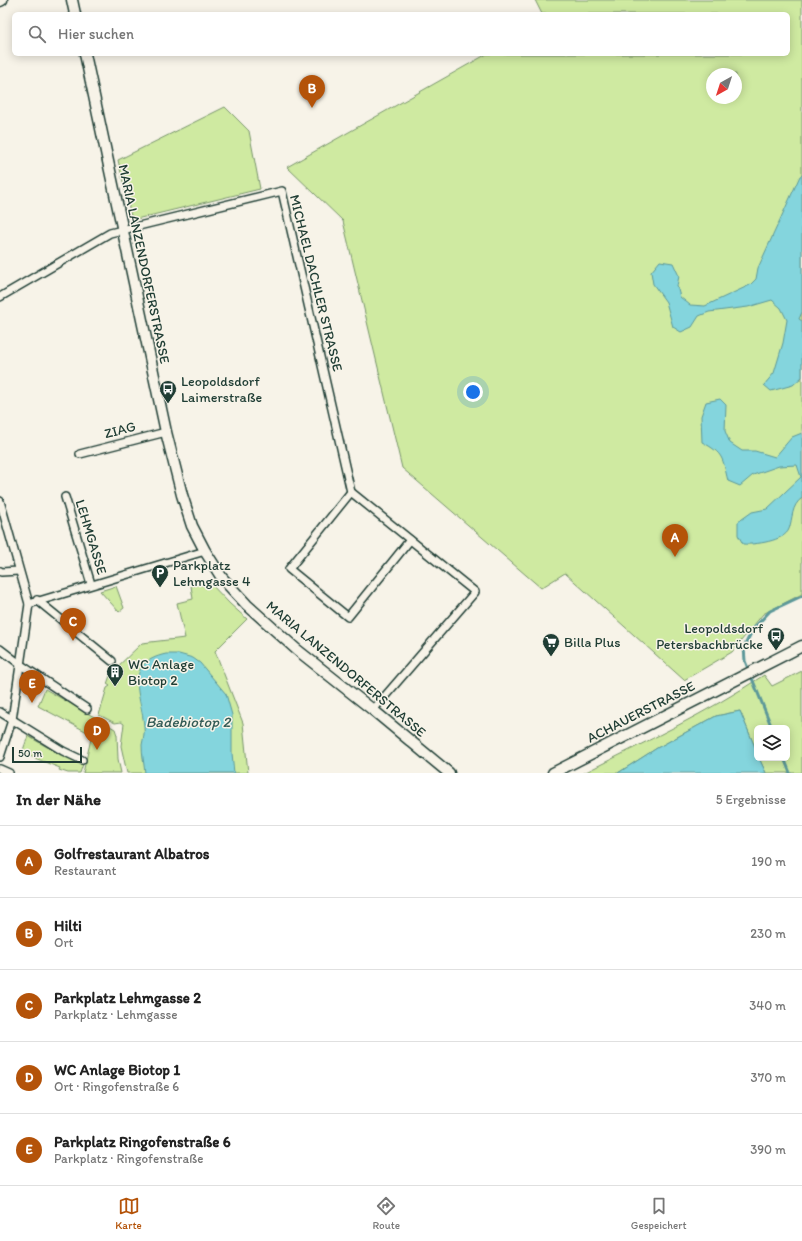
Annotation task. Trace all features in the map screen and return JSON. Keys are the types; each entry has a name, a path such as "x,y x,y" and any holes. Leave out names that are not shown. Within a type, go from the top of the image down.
{"street":[{"path":"72,0 75,12"},
{"name":"MARIA LANZENDORFERSTRASSE","path":"85,56 166,432 192,526 205,551 222,578 247,605 296,649 449,773"},
{"name":"MICHAEL DACHLER STRASSE","path":"123,229 282,191 352,492"},
{"path":"0,297 110,233 123,229"},
{"name":"ZIAG","path":"80,454 166,432"},
{"path":"373,710 475,592 352,492 289,569 348,617 410,540"},
{"name":"LEHMGASSE","path":"65,497 91,584"},
{"path":"0,501 29,604 12,720 0,757"},
{"name":"LEHMGASSE","path":"29,604 37,600 205,551"},
{"path":"0,571 19,571"},
{"path":"37,600 112,661"},
{"name":"ACHAUERSTRASSE","path":"553,773 802,646"},
{"path":"0,648 21,665 87,710"},
{"path":"0,712 63,751 82,760"},
{"path":"0,769 9,773"}],"green space":[{"path":"535,0 802,0 802,594 763,614 732,652 684,680 565,573 541,588 402,468 343,221 287,167 483,56 790,56 790,12 541,12"},
{"path":"225,107 249,131 260,189 132,220 118,160"},
{"path":"209,582 247,619 215,651 243,723 248,773 127,773 121,746 124,724 121,722 115,723 99,715 107,688 110,686 107,684 111,673 142,643 185,638 177,603 193,599 191,586 201,583 203,586"},
{"path":"116,586 124,608 119,612 100,591"},
{"path":"802,671 802,773 766,773 760,761 790,761 790,725 754,725 754,745 740,711 716,716 657,748 618,773 584,773 698,715 764,675 772,686"},
{"path":"45,689 96,718 89,733 38,706"},
{"path":"103,722 115,729 121,773 83,773 94,726"},
{"path":"28,736 54,751 83,764 80,773 68,773 59,770 60,768 22,753"}],"water":[{"path":"802,175 802,312 799,319 802,321 802,377 793,385 771,391 764,385 774,373 783,343 787,320 781,308 772,300 748,307 709,312 699,316 692,327 681,332 673,327 666,302 653,284 651,272 660,261 673,263 679,276 677,286 680,297 690,305 705,306 750,285 756,279 758,268 800,176"},
{"path":"720,399 726,405 725,431 730,443 742,451 755,451 775,457 792,437 802,433 802,498 798,501 794,508 789,529 782,537 761,543 743,544 738,535 738,522 752,512 767,509 801,477 797,465 779,466 753,475 740,486 728,481 721,457 718,453 702,442 701,416 706,402"},
{"name":"Badebiotop 2","path":"166,654 179,654 193,658 200,663 226,694 232,715 232,753 234,773 145,773 142,745 144,734 143,715 137,683 139,673 143,665 152,659"},
{"path":"740,711 754,745 754,761 760,761 766,773 618,773 657,748 716,716"}],"waterway":[{"path":"771,725 745,661 744,647 753,629 770,611 802,596"},
{"path":"785,761 790,773"}],"place":[{"name":"Hilti","path":"312,108"},
{"name":"Leopoldsdorf Laimerstraße","path":"168,404"},
{"name":"Golfrestaurant Albatros","path":"675,557"},
{"name":"Parkplatz Lehmgasse 4","path":"160,588"},
{"name":"Parkplatz Lehmgasse 2","path":"73,641"},
{"name":"Leopoldsdorf Petersbachbrücke","path":"776,651"},
{"name":"Billa Plus","path":"551,657"},
{"name":"WC Anlage Biotop 2","path":"115,687"},
{"name":"Parkplatz Ringofenstraße 6","path":"32,703"},
{"name":"WC Anlage Biotop 1","path":"97,750"}]}
